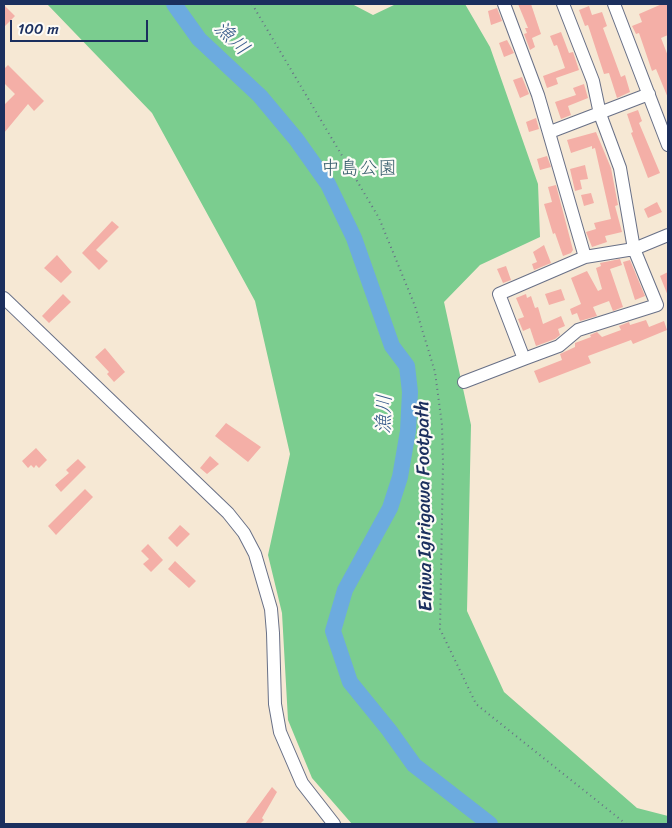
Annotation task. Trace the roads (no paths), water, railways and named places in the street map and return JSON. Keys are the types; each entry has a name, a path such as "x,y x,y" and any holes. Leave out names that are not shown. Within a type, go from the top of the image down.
{"street":[{"path":"504,4 550,132 585,256"},
{"path":"464,382 559,346 578,330 657,305 634,249 620,168 600,114 592,82 563,4"},
{"path":"618,5 668,145"},
{"path":"550,132 649,94"},
{"path":"524,359 499,294 585,256 634,249 668,235"},
{"path":"4,298 228,513 244,533 255,554 270,609 274,633 275,704 280,732 302,783 334,824"}],"waterway":[{"name":"漁川","path":"174,4 199,39 260,96 296,139 328,184 354,238 392,346 407,366 410,392 408,431 400,477 390,508 345,590 333,631 350,682 389,730 414,765 490,824"}],"park label":[{"name":"中島公園","path":"359,169"}]}
